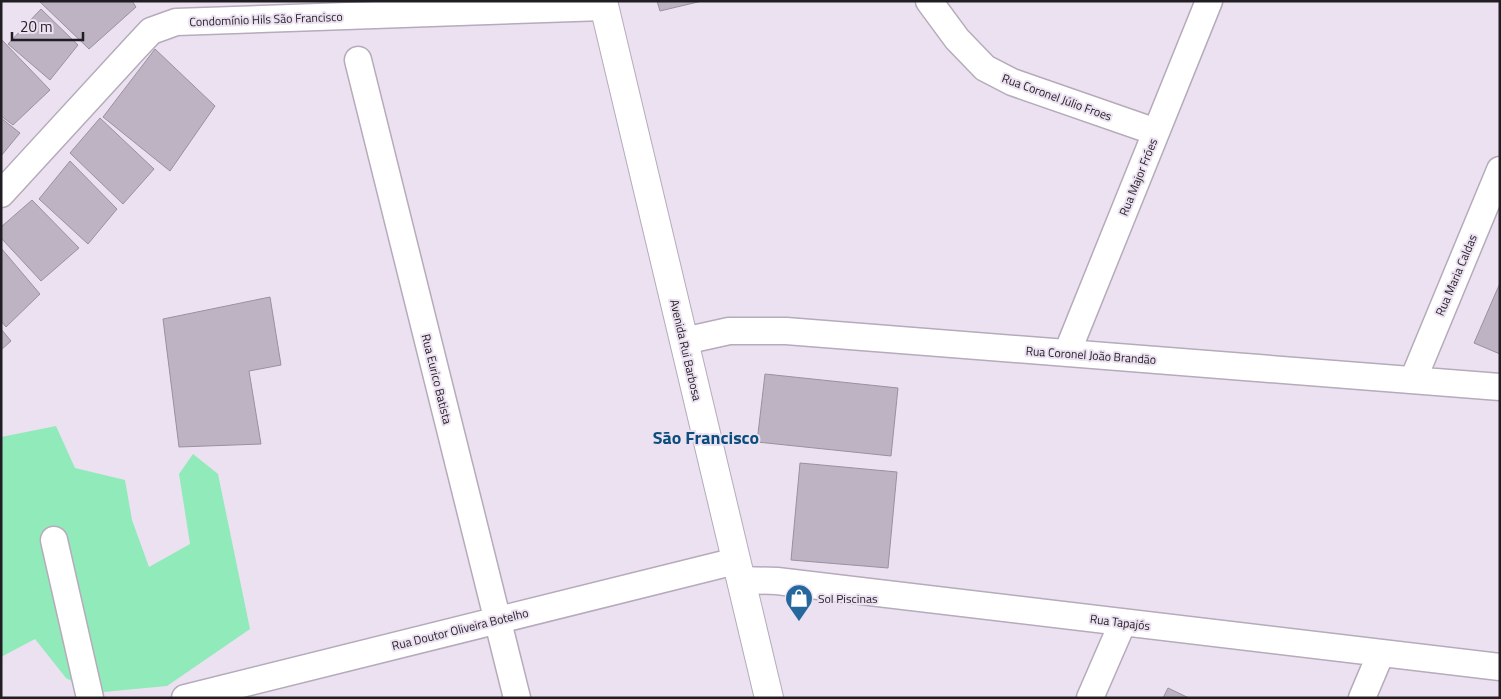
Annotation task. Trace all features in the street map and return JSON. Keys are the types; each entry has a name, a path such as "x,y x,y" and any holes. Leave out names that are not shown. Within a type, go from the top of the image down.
{"main road":[{"name":"Avenida Rui Barbosa","path":"603,4 769,698"}],"street":[{"name":"Rua Coronel Júlio Froes","path":"930,1 957,39 986,68 1012,82 1156,132"},
{"name":"Rua Major Fróes","path":"1067,353 1208,1"},
{"name":"Condomínio Hils São Francisco","path":"1,194 151,31 176,22 603,4"},
{"name":"Rua Eurico Batista","path":"358,60 517,698"},
{"name":"Rua Maria Caldas","path":"1413,380 1500,170"},
{"name":"Rua Coronel João Brandão","path":"684,341 729,331 786,331 1500,387"},
{"path":"54,540 90,698"},
{"name":"Rua Doutor Oliveira Botelho","path":"184,698 497,620 738,570"},
{"name":"Rua Tapajós","path":"738,570 777,581 1500,668"},
{"path":"1090,698 1123,622"},
{"path":"1362,698 1381,653"}],"green space":[{"path":"56,426 75,468 125,480 132,520 149,567 190,544 179,474 193,454 218,474 250,629 167,686 93,693 66,678 35,639 1,657 1,437"}],"building":[{"path":"39,1 132,1 136,7 89,49"},
{"path":"657,1 702,1 660,11"},
{"path":"41,9 78,45 50,80 8,44"},
{"path":"1,39 50,90 13,125 1,116"},
{"path":"155,49 215,106 170,171 103,117"},
{"path":"1,118 20,133 1,156"},
{"path":"100,118 154,169 123,204 70,153"},
{"path":"70,161 117,209 88,244 39,199"},
{"path":"32,200 79,248 41,281 1,238 1,227"},
{"path":"1,248 40,294 6,327 1,321"},
{"path":"1500,283 1500,354 1474,343"},
{"path":"270,297 281,365 249,371 261,444 179,447 163,319"},
{"path":"1,329 11,341 1,350"},
{"path":"765,374 898,388 891,456 757,442"},
{"path":"800,463 897,472 888,568 791,560"},
{"path":"1168,688 1189,698 1163,698"}],"place":[{"name":"Sol Piscinas","path":"799,622"}],"district":[{"name":"São Francisco","path":"706,437"}]}
